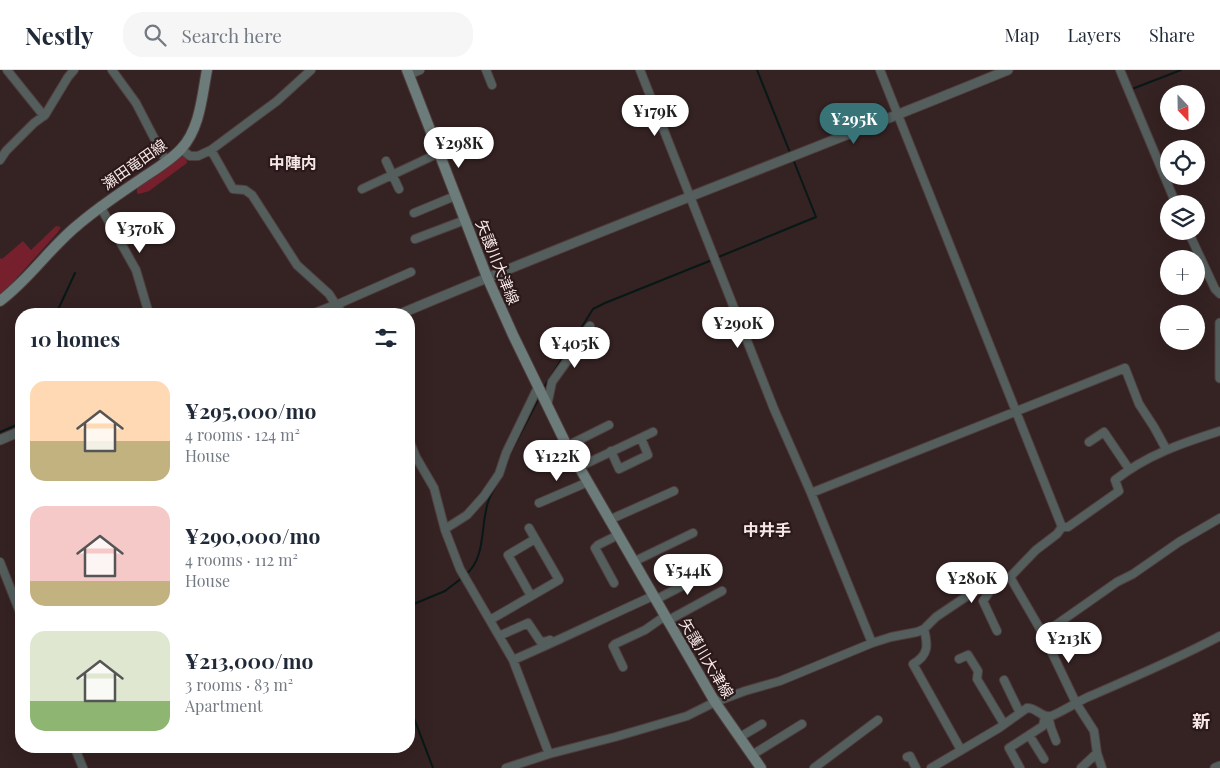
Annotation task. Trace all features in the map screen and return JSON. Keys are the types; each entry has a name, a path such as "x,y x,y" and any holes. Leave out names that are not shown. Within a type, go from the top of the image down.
{"main road":[{"name":"瀬田竜田線","path":"0,302 33,271 54,247 100,206 181,149 191,135 196,122 207,70"},
{"name":"矢護川大津線","path":"408,73 487,277 567,446 715,702 762,768"}],"street":[{"path":"7,70 44,116"},
{"path":"0,160 6,150 44,116 74,70"},
{"path":"112,70 136,103 166,161"},
{"path":"181,149 190,156 198,156 211,150 277,101 311,70"},
{"path":"408,73 420,70"},
{"path":"486,70 492,85"},
{"path":"640,70 774,408 872,643"},
{"path":"880,70 1062,527"},
{"path":"414,308 487,277 1008,70"},
{"path":"1120,70 1172,195"},
{"path":"211,150 233,189 245,190 252,195 297,265 329,294 338,308"},
{"path":"362,189 439,154"},
{"path":"386,161 399,189"},
{"path":"414,213 455,196"},
{"path":"100,206 136,270 147,308"},
{"path":"415,239 465,220"},
{"path":"1192,240 1215,289 1220,294"},
{"path":"327,308 411,272"},
{"path":"547,406 552,382 590,326"},
{"path":"1220,326 1220,378"},
{"path":"811,493 1125,368 1139,404 1166,449"},
{"path":"445,529 467,515 484,496 499,474 506,453 538,387"},
{"path":"567,446 609,425"},
{"path":"1062,527 1068,527 1119,491 1115,480 1128,469 1166,449 1220,431"},
{"path":"579,467 653,432"},
{"path":"1089,442 1104,432 1128,469"},
{"path":"0,440 15,434"},
{"path":"611,451 619,469 648,455 641,438"},
{"path":"415,455 434,488 445,529 464,577 513,660 549,754"},
{"path":"539,503 588,482"},
{"path":"609,520 674,491"},
{"path":"1043,634 1117,582 1133,574 1179,542 1220,518"},
{"path":"508,768 549,754 687,716 715,702 780,681 872,643 924,629 936,617 972,592 1010,577 1036,550 1057,534 1062,527"},
{"path":"490,620 559,580 528,528"},
{"path":"633,562 693,533"},
{"path":"614,583 595,548 618,535"},
{"path":"531,596 508,555 535,539"},
{"path":"0,562 15,600"},
{"path":"513,660 574,634 604,617 654,598 711,572"},
{"path":"1010,577 1043,634 1076,703 1094,731 1097,754 1102,768"},
{"path":"997,631 983,601 998,581"},
{"path":"623,667 613,646 615,644 722,590"},
{"path":"499,636 528,623 540,641 545,642 573,631"},
{"path":"924,629 927,649 921,659 913,664 961,750"},
{"path":"931,768 945,764 961,750 1027,708 1032,708 1046,716 1052,716 1220,636"},
{"path":"960,660 968,655 978,671 977,680 1004,724"},
{"path":"1004,680 1020,713"},
{"path":"1020,768 1009,748 1043,726 1046,716"},
{"path":"1046,716 1056,741"},
{"path":"814,768 878,720"},
{"path":"740,737 762,724"},
{"path":"752,755 802,724"},
{"path":"1030,735 1044,759"},
{"path":"77,753 83,768"},
{"path":"1081,768 1097,754"},
{"path":"907,757 910,756 916,768"},
{"path":"1215,768 1220,766"}],"shaded area":[{"path":"180,156 186,158 187,163 149,191 137,193 137,186"},
{"path":"56,226 61,227 58,232 0,295 0,258 2,259 23,241 31,250"}],"waterway":[{"path":"757,70 791,155"},
{"path":"1132,89 1181,70"},
{"path":"716,258 816,217 793,159"},
{"path":"543,389 593,309 712,260"},
{"path":"59,308 75,273"},
{"path":"509,456 539,398"},
{"path":"0,432 15,426"},
{"path":"465,575 477,560 482,540 486,508 508,460"},
{"path":"415,604 445,591 462,578"},
{"path":"415,721 433,768"}],"district":[{"name":"中陣内","path":"293,162"},
{"name":"中井手","path":"767,529"},
{"name":"新","path":"1201,721"}]}
